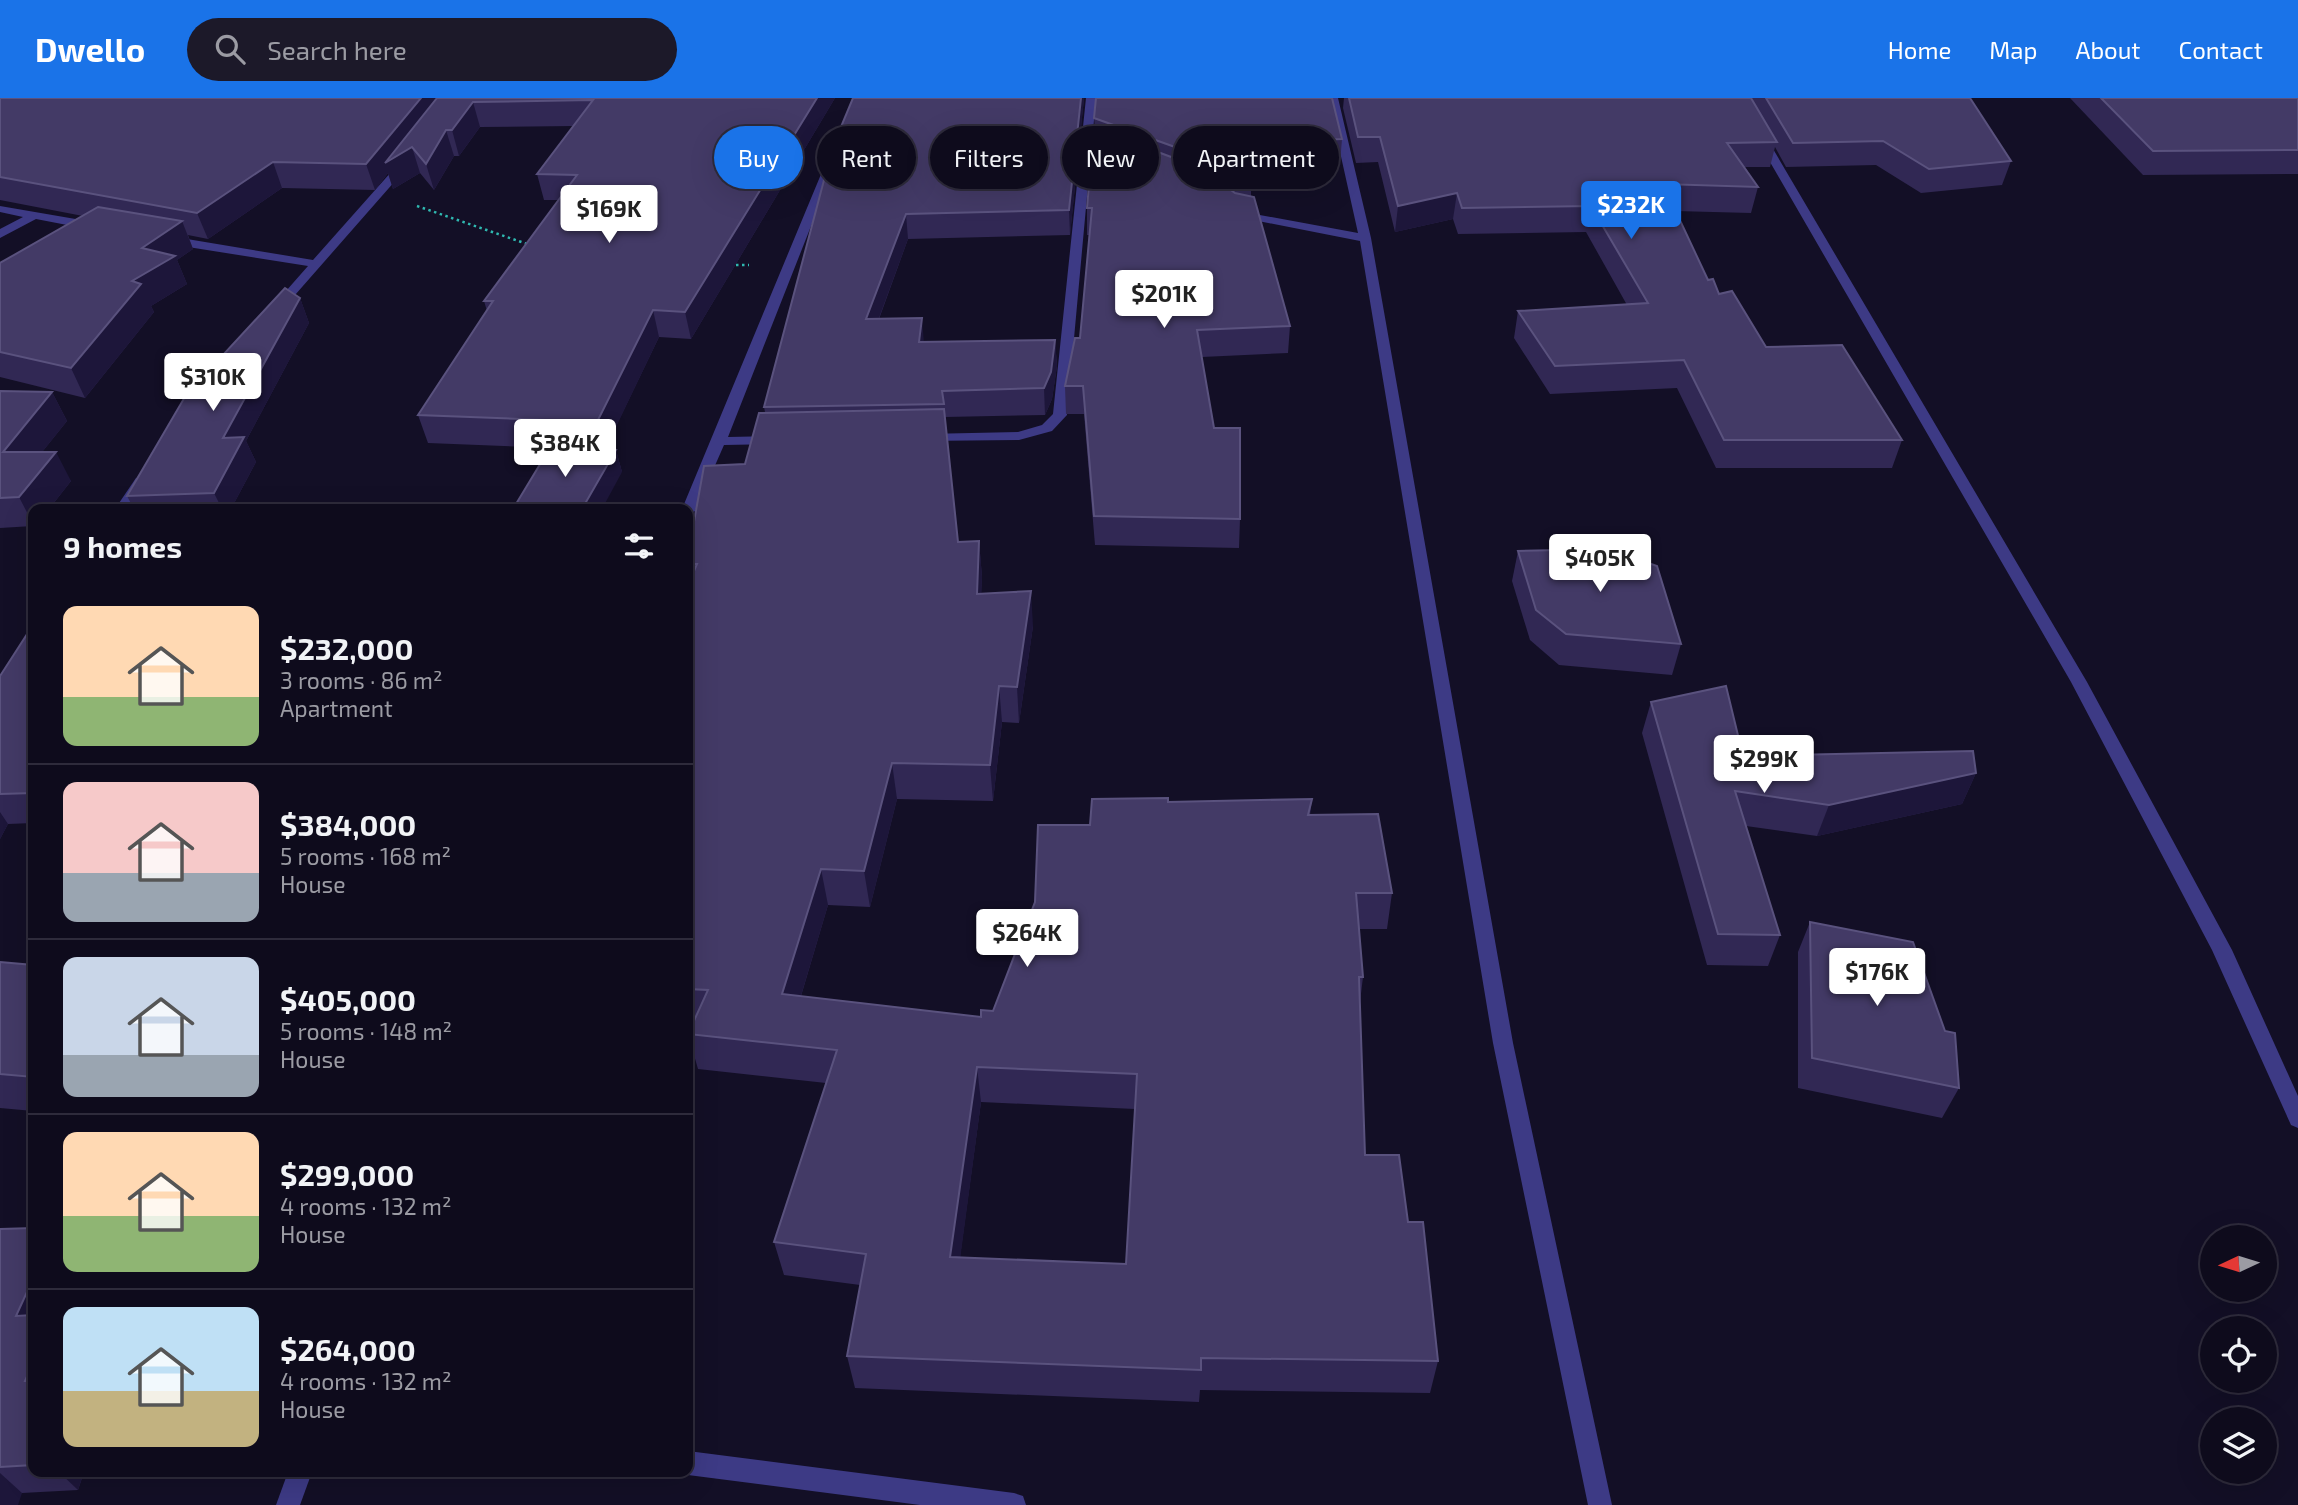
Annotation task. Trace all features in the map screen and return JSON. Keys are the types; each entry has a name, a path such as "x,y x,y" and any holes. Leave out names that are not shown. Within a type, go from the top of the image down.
{"street":[{"path":"912,438 1019,436 1047,428 1060,415 1092,147 1091,98"},
{"path":"1333,98 1365,238 1503,1043 1600,1505"},
{"path":"1738,98 2079,682 2222,950 2298,1119"},
{"path":"266,320 384,190 416,149"},
{"path":"691,504 820,189"},
{"path":"0,209 111,229"},
{"path":"1229,209 1259,219 1365,238"},
{"path":"0,234 35,215"},
{"path":"162,239 318,264"},
{"path":"719,441 788,440"},
{"path":"125,504 151,466"},
{"path":"693,1464 1014,1505"},
{"path":"288,1505 298,1477"}],"path":[{"path":"384,190 438,215 533,246"},
{"path":"723,264 788,267"}],"building":[{"path":"0,98 421,98 366,164 273,162 197,213 0,177"},
{"path":"437,98 817,98 800,126 714,126 714,189 761,189 685,312 653,310 597,422 418,415 493,301 484,301 577,175 537,174 593,100 473,102 452,130 446,130 426,164 412,147 385,163"},
{"path":"853,98 1081,98 1078,126 1062,126 1062,189 1071,189 1069,210 906,214 866,319 922,318 919,342 1055,340 1051,372 1044,388 942,391 944,404 764,407 822,189 916,189 916,126 841,126"},
{"path":"1096,98 1332,98 1339,126 1173,126 1173,146 1159,141 1159,126 1116,126 1094,118"},
{"path":"1349,98 1751,98 1777,142 1727,143 1758,187 1663,184 1708,280 1713,279 1719,294 1732,291 1766,347 1842,345 1902,440 1724,440 1684,360 1555,366 1518,311 1648,303 1591,206 1462,208 1457,193 1398,206 1380,137 1358,137"},
{"path":"1766,98 1970,98 2011,161 1929,169 1883,141 1793,143"},
{"path":"2101,98 2298,98 2298,150 2153,151"},
{"path":"1159,152 1173,158 1173,189 1230,189 1235,193 1254,197 1290,326 1197,330 1214,428 1240,428 1240,519 1094,516 1083,386 1065,386 1075,338 1080,338 1092,208 1087,208 1089,189 1159,189"},
{"path":"98,207 182,221 142,248 175,256 132,281 141,284 71,368 0,352 0,263"},
{"path":"285,288 300,298 223,438 244,437 214,493 127,496 186,395"},
{"path":"0,391 52,392 3,452 56,452 19,497 0,498"},
{"path":"944,409 958,542 979,541 977,594 1031,591 1017,687 999,686 990,765 892,763 864,871 821,869 782,994 981,1017 981,1010 993,1011 1035,902 1038,825 1090,825 1092,799 1168,798 1168,802 1312,799 1308,815 1378,814 1392,893 1356,893 1363,977 1359,977 1365,1155 1399,1155 1408,1222 1423,1222 1438,1361 1201,1358 1201,1370 847,1356 866,1254 774,1242 837,1050 693,1035 693,1023 708,990 693,989 693,573 697,564 693,564 693,527 704,466 745,464 759,413","holes":["977,1067 1137,1074 1126,1264 950,1257"]},
{"path":"551,446 616,450 585,504 516,504"},
{"path":"1609,549 1657,566 1681,644 1566,634 1536,610 1518,551"},
{"path":"28,633 28,793 0,794 0,676"},
{"path":"1726,686 1743,756 1973,751 1976,773 1829,805 1735,791 1780,935 1718,934 1651,702"},
{"path":"1810,922 1913,942 1945,1031 1955,1033 1959,1088 1812,1058"},
{"path":"0,962 28,965 28,1077 0,1074"},
{"path":"28,1228 28,1290 16,1316 28,1315 28,1374 25,1381 28,1381 28,1465 0,1467 0,1229"}]}
